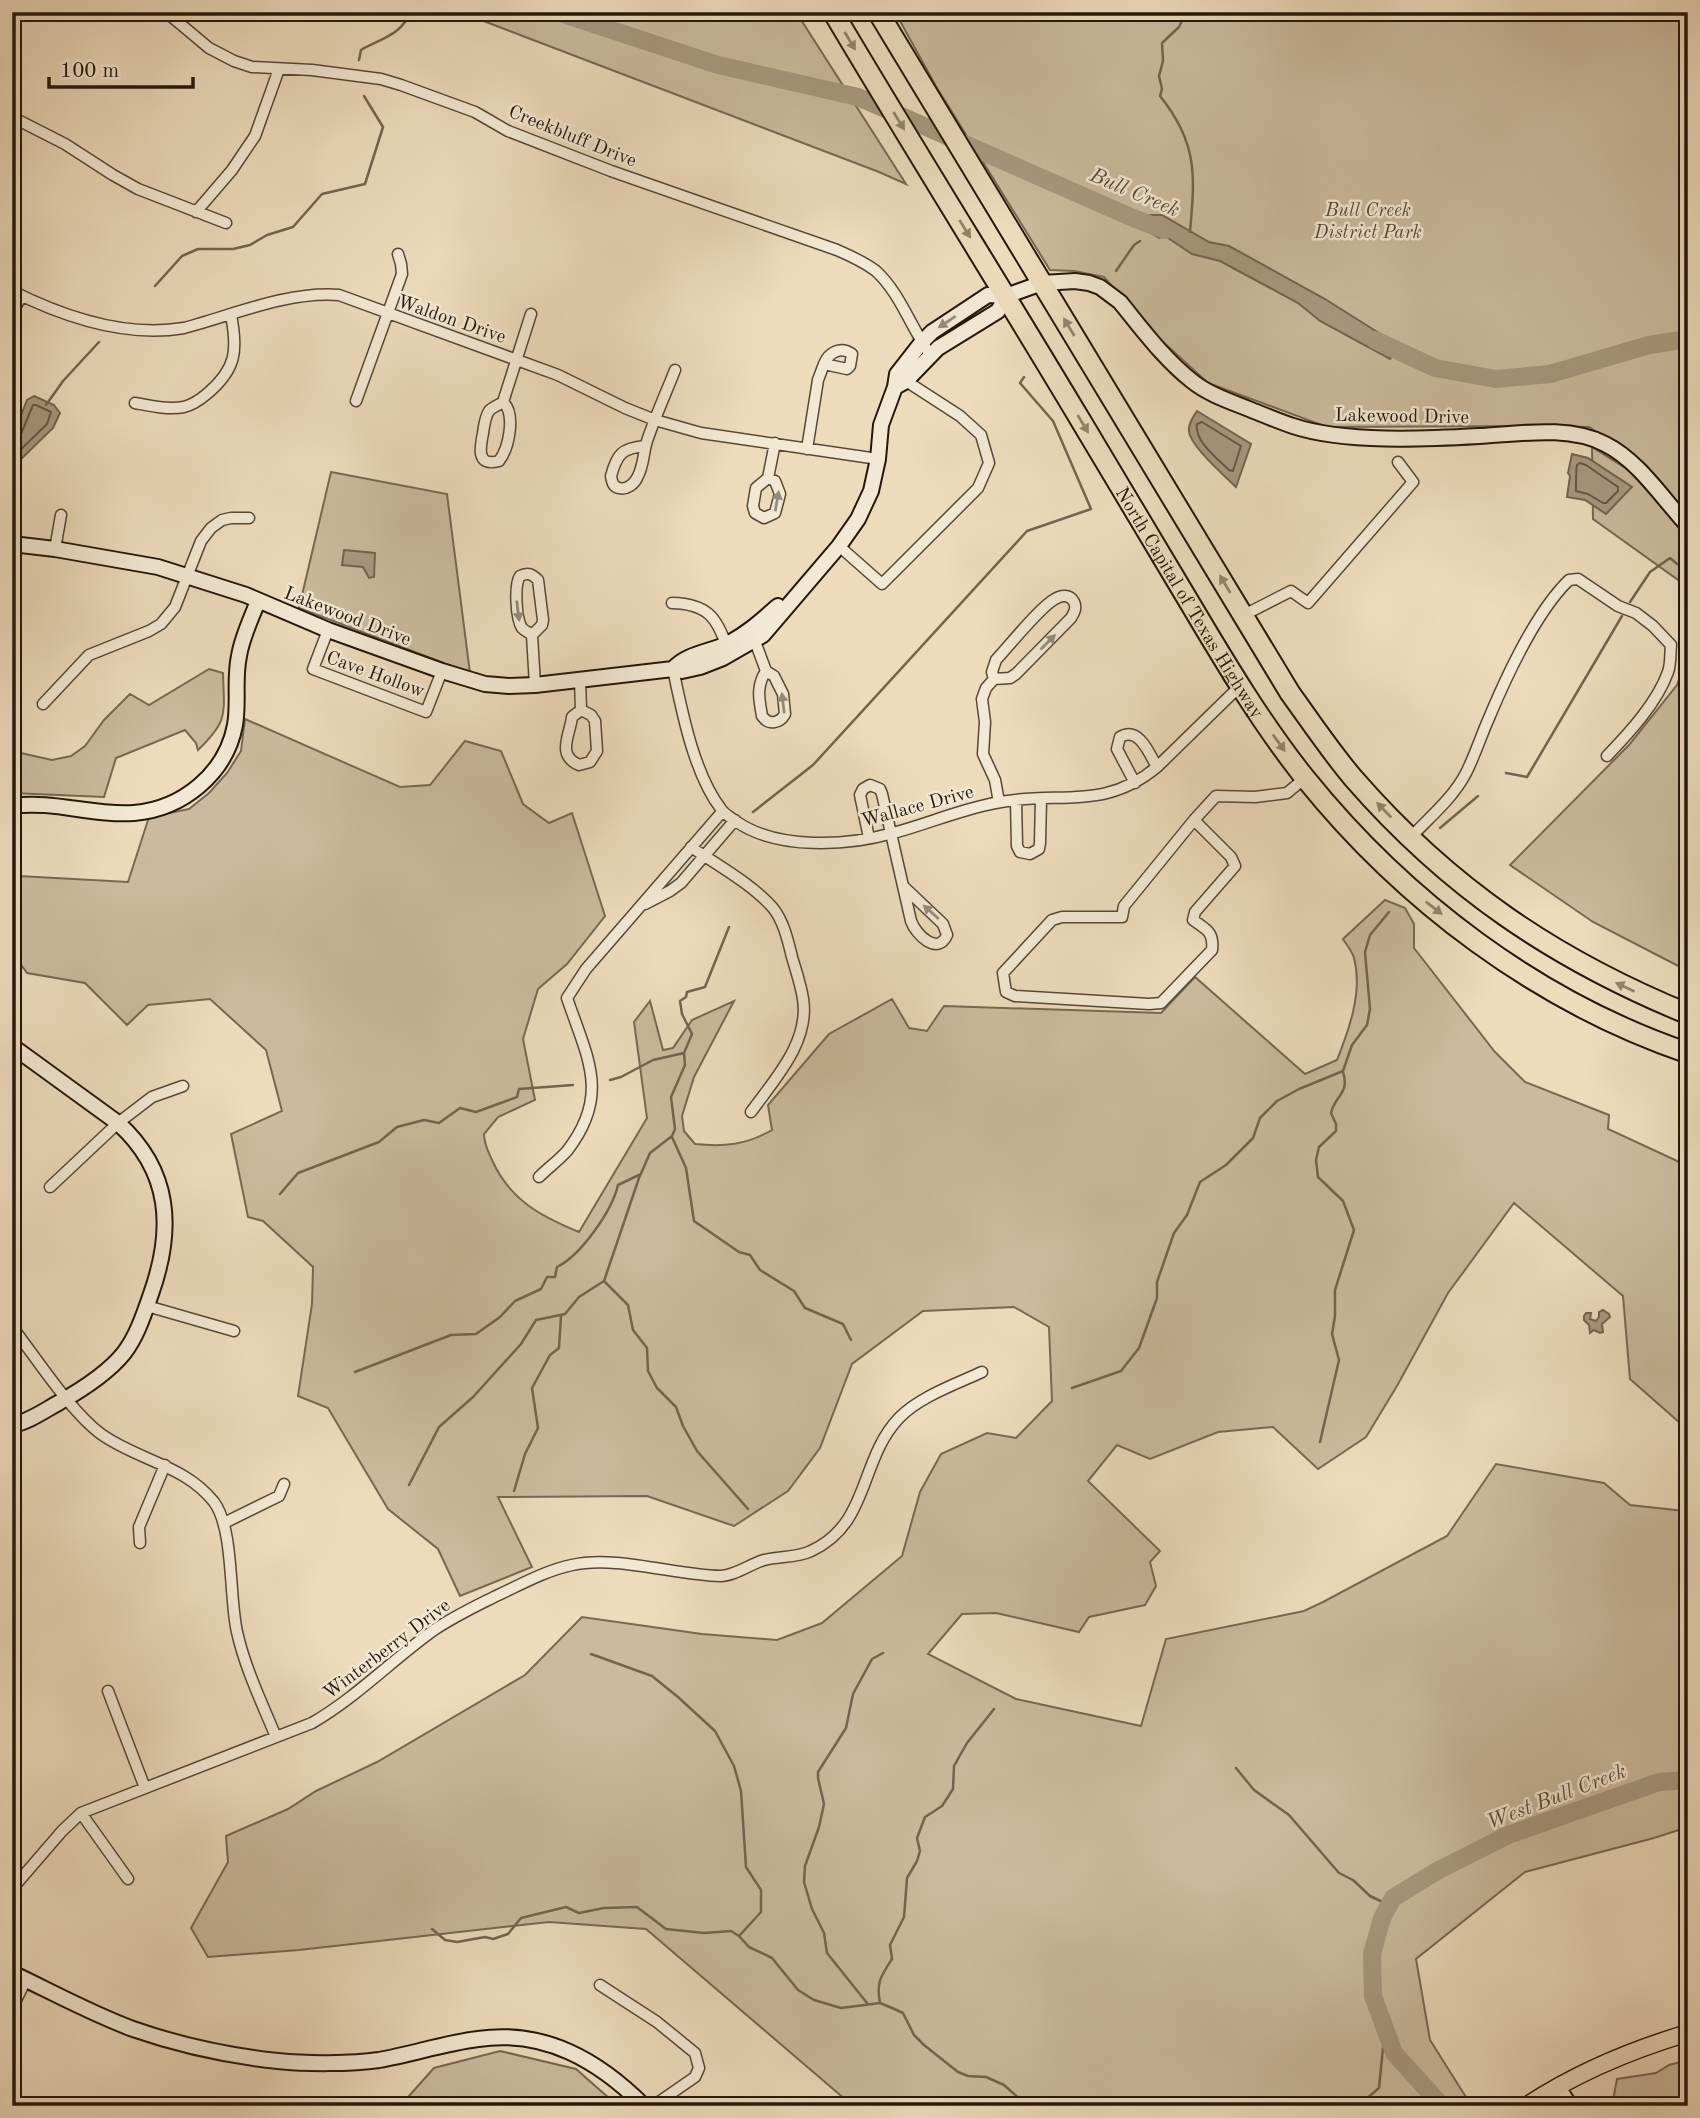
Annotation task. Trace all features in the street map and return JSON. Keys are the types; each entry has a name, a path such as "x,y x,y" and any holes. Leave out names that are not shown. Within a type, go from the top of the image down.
{"highway":[{"name":"North Capital of Texas Highway","path":"833,12 1240,687 1305,778 1360,842 1427,903 1493,954 1553,991 1599,1015 1688,1053"},
{"name":"North Capital of Texas Highway","path":"878,12 1290,693 1353,778 1462,884 1521,928 1616,983 1688,1014"}],"main road":[{"path":"1526,2106 1558,2087 1635,2050 1688,2033"}],"street":[{"name":"Creekbluff Drive","path":"166,12 222,56 251,66 326,72 381,79 401,85 475,112 508,131 577,158 837,250 867,266 889,285 926,348"},
{"path":"196,212 232,170 255,136 279,69"},
{"path":"12,117 65,144 138,189 226,223"},
{"path":"356,401 402,274 398,254"},
{"name":"Lakewood Drive","path":"12,544 149,565 258,601 328,630 485,684 535,685 700,667 753,635 763,635 839,546 858,519 867,500 878,459 881,425 901,384 897,374 926,348 998,312 1006,296 1042,283 1074,281 1100,287 1120,302 1161,351 1194,383 1215,396 1295,427 1322,432 1381,438 1576,434 1605,444 1631,462 1688,526"},
{"path":"12,312 17,294"},
{"name":"Waldon Drive","path":"17,294 82,321 168,331 294,297 339,295 558,375 655,420 701,433 878,459"},
{"path":"503,402 509,407 512,420 503,456 499,461 487,462 482,458 480,450 485,419 489,411 503,402 531,314"},
{"path":"135,403 158,407 187,407 219,384 229,371 234,355 236,338 231,315"},
{"path":"807,449 818,380 824,364"},
{"path":"645,446 624,450 619,456 611,476 614,486 626,488 637,478 644,460 645,446 675,370"},
{"path":"839,546 882,584 978,488 989,463 981,435 960,416 901,384"},
{"path":"768,478 775,443"},
{"path":"1244,615 1291,591 1308,603 1413,482 1398,462"},
{"path":"55,549 61,515"},
{"path":"43,704 89,655 161,624 176,607 201,541 211,528 222,520 249,518"},
{"path":"532,635 519,622 515,585 520,576 529,573 538,580 543,620 532,635 535,685"},
{"path":"1411,837 1454,794 1532,630 1569,580 1578,579 1618,606 1636,613 1671,645 1669,671 1633,728 1607,756"},
{"path":"994,679 992,672 996,660 1051,601 1063,596 1070,597 1075,604 1071,618 1016,674 1010,678 994,679 986,688 982,699 985,722 983,754 995,780 999,802"},
{"path":"12,806 31,803 134,813 163,808 185,797 205,782 221,762 231,741 235,724 239,656 258,601"},
{"path":"672,603 692,603 706,611 719,626 727,650"},
{"name":"Cave Hollow","path":"328,630 313,669 426,712 442,671"},
{"path":"753,635 766,671 774,676 783,694 785,709 782,718 773,723 764,720 762,716 758,689 766,671"},
{"path":"539,1177 565,1153 581,1130 589,1113 593,1091 591,1070 567,998 586,969 722,812 711,793 685,724 673,669"},
{"path":"580,680 581,710"},
{"name":"Wallace Drive","path":"722,812 750,831 795,841 819,843 892,834 948,814 999,802 1101,795 1123,790 1157,767 1240,687"},
{"path":"581,710 591,715 595,721 597,751 590,762 579,765 569,760 566,740 570,734 572,717 581,710"},
{"path":"1135,783 1117,749 1119,737 1130,734 1140,738 1157,767"},
{"path":"1194,820 1231,857 1235,866 1195,912 1193,920 1209,931 1213,940 1212,950 1161,1003 1015,996 1006,992 1003,973 1052,920 1062,917 1122,917 1124,906 1194,820 1216,796 1255,797 1287,793 1305,778"},
{"path":"869,838 860,795 863,789 870,785 880,789 882,794 913,927 931,944 943,943 947,935 943,924 904,887"},
{"path":"1016,800 1017,846 1020,852 1030,854 1039,849 1041,843 1041,799"},
{"path":"638,908 681,883 735,820"},
{"path":"691,847 761,896 775,910 785,929 803,999 804,1012 799,1037 789,1060 751,1112"},
{"path":"12,1046 131,1135 150,1161 162,1192 165,1227 160,1270 136,1334 123,1353 106,1371 67,1398 12,1425"},
{"path":"50,1187 118,1123 152,1097 183,1086"},
{"path":"147,1306 234,1331"},
{"path":"13,1328 67,1398 99,1433 187,1477 215,1504 224,1522 236,1630 276,1737"},
{"name":"Winterberry Drive","path":"12,1889 62,1830 81,1813 312,1723 338,1708 445,1623 546,1572 576,1564 602,1562 723,1576 764,1560 808,1553 831,1540 849,1520 879,1445 899,1418 918,1403 982,1371"},
{"path":"140,1543 139,1527 165,1465"},
{"path":"224,1522 279,1496 284,1484"},
{"path":"108,1691 145,1788"},
{"path":"81,1813 128,1879"},
{"path":"12,1973 133,2029 228,2054 272,2061 378,2060 477,2039 494,2037 531,2041 575,2054 595,2064 620,2082 644,2106"},
{"path":"12,2008 26,1980"},
{"path":"600,1985 657,2022 695,2053 699,2068 695,2077 653,2106"},
{"path":"1558,2087 1570,2106"}],"green space":[{"path":"460,12 796,12 906,184 879,172"},
{"name":"Bull Creek District Park","path":"895,12 1688,12 1688,517 1627,452 1589,427 1327,427 1208,383 1150,330 1104,277 1050,270 937,88"},
{"path":"1592,447 1630,471 1688,536 1688,587 1593,519"},
{"path":"331,472 447,494 470,673 299,608"},
{"path":"1688,655 1688,971 1593,922 1510,865 1629,745 1677,685"},
{"path":"209,669 223,673 224,707 220,723 198,750 196,743 185,730 116,758 104,797 12,793 12,751 52,760 71,756 85,746 104,720 130,694 149,705"},
{"path":"245,719 400,787 430,785 465,741 501,751 523,804 549,823 572,813 605,916 567,964 538,989 523,1039 535,1100 498,1117 484,1134 486,1147 499,1174 517,1196 551,1220 579,1232 647,1118 634,1022 650,1001 663,1050 673,1048 692,1020 734,1001 694,1077 682,1116 684,1131 695,1144 735,1144 772,1130 768,1105 829,1034 892,999 909,1028 927,1031 944,1006 1161,1013 1195,977 1305,1074 1337,1060 1350,1023 1357,984 1354,958 1343,939 1385,900 1405,908 1414,924 1414,948 1495,1052 1525,1082 1609,1115 1608,1129 1688,1166 1688,1430 1630,1379 1623,1296 1514,1203 1448,1293 1366,1437 1318,1469 1273,1427 1218,1432 1150,1459 1117,1445 1088,1481 1160,1551 1150,1562 1156,1586 1145,1605 1089,1617 1079,1632 996,1613 962,1614 928,1654 1016,1699 1141,1726 1166,1639 1304,1611 1323,1602 1447,1536 1496,1464 1604,1483 1630,1505 1684,1511 1688,1517 1688,1827 1525,1872 1416,1959 1430,2040 1471,2105 853,2106 646,1929 549,1922 299,1950 208,1957 191,1928 228,1862 226,1836 288,1809 316,1791 377,1762 525,1675 582,1617 702,1634 777,1640 822,1623 902,1556 920,1492 941,1454 987,1433 1016,1438 1052,1401 1049,1327 1014,1307 923,1311 852,1364 820,1448 788,1491 734,1526 647,1496 498,1497 532,1567 460,1596 438,1549 388,1509 328,1408 298,1396 312,1304 313,1267 263,1221 248,1217 231,1134 282,1111 266,1050 210,999 148,1005 127,1025 85,983 27,973 12,952 12,887 19,876 128,882 149,817 189,809 209,793 227,773 241,751"},
{"path":"500,2051 576,2069 618,2106 400,2106 434,2068"},
{"path":"1688,2060 1688,2106 1612,2106 1617,2079 1656,2073 1669,2065"}],"water":[{"path":"1147,215 1162,215 1209,242 1229,246 1325,299 1398,345 1390,359 1320,321 1298,303 1220,261 1192,254 1165,236 1159,238 1140,226"},
{"path":"34,396 54,405 60,413 53,428 12,468 12,439 27,400"},
{"path":"1197,411 1251,444 1236,487 1195,445 1189,426"},
{"path":"1572,454 1588,458 1632,487 1606,514 1585,500 1567,497"},
{"path":"344,550 375,553 374,577 369,578 363,567 342,565"},
{"path":"1603,1310 1610,1317 1602,1324 1603,1332 1594,1330 1590,1333 1584,1316 1591,1313 1590,1319 1596,1321 1599,1312"}],"waterway":[{"path":"359,60 361,50 396,31 410,12"},
{"name":"Bull Creek","path":"557,12 718,65 858,97 1165,230"},
{"path":"1186,12 1179,27 1162,43 1163,61 1159,76 1162,89 1160,96 1188,145 1193,177 1190,232"},
{"path":"155,286 182,256 198,249 233,249 250,245 267,235 293,227 322,194 365,184 383,127 364,96"},
{"path":"1116,271 1134,245 1140,241"},
{"name":"Bull Creek","path":"1375,340 1435,368 1496,379 1550,374 1649,345 1688,339"},
{"path":"46,405 63,381 99,342"},
{"path":"753,812 813,765 1027,531 1091,509 1053,421 1020,383 1024,377"},
{"path":"1630,602 1650,572 1670,558 1688,573"},
{"path":"1506,773 1527,777 1622,616"},
{"path":"1440,828 1478,796"},
{"path":"1072,1388 1121,1371 1139,1348 1157,1298 1157,1282 1174,1233 1187,1215 1200,1182 1226,1165 1253,1138 1260,1118 1277,1101 1343,1071 1352,1045 1367,1025 1370,1009 1365,952 1370,935 1389,912"},
{"path":"409,1485 439,1427 473,1397 521,1344 536,1320 565,1314 579,1297 604,1281 650,1153 672,1136 675,1129 671,1097 685,1065 684,1053 692,1034 682,1014 680,1001 686,997 687,992 705,987 729,927"},
{"path":"610,1080 653,1060 684,1053"},
{"path":"1320,1442 1339,1360 1332,1334 1335,1290 1354,1230 1343,1201 1318,1177 1316,1160 1319,1147 1336,1131 1331,1113 1345,1085 1343,1072"},
{"path":"280,1194 298,1173 379,1142 397,1127 424,1120 439,1123 460,1108 476,1112 517,1097 519,1089 573,1085"},
{"path":"672,1137 686,1168 694,1221 739,1252 750,1255 760,1270 794,1291 805,1308 843,1324 851,1340"},
{"path":"355,1372 451,1335 476,1334 500,1317 515,1301 541,1289 547,1277 555,1277 557,1267 576,1253 594,1231 609,1207 618,1185 641,1174"},
{"path":"604,1281 628,1305 633,1330 647,1348 648,1371 657,1388 676,1407 697,1451 748,1509"},
{"path":"514,1491 525,1454 538,1428 532,1388 550,1355 559,1348 561,1316"},
{"path":"867,2003 827,1953 824,1933 812,1909 804,1882 805,1866 824,1804 818,1772 846,1728 853,1694 872,1659 883,1653"},
{"path":"591,1654 652,1676 715,1731 734,1766 741,1791 746,1867 761,1890 761,1912 740,1935"},
{"path":"880,2003 879,1984 892,1959 890,1945 904,1917 907,1878 920,1851 917,1838 925,1817 942,1806 953,1789 954,1766 967,1743 994,1709"},
{"path":"1236,1768 1254,1790 1289,1815 1339,1873 1353,1880 1370,1896 1389,1905"},
{"name":"West Bull Creek","path":"1442,2106 1394,2053 1373,1996 1372,1954 1382,1918 1393,1898 1437,1871 1508,1835 1659,1782 1688,1780"},
{"path":"432,1929 445,1940 457,1942 485,1937 493,1939 508,1934 521,1918 566,1907 579,1913 604,1908 637,1907 666,1929 704,1933 731,1931 749,1947 772,1958 798,1990 814,2000 841,2008 880,2003 903,2013 914,2035 958,2072 968,2076 986,2077 1004,2085 1030,2106"},
{"path":"1358,2106 1379,2088 1385,2028"},
{"path":"1683,2106 1688,2092"}]}
